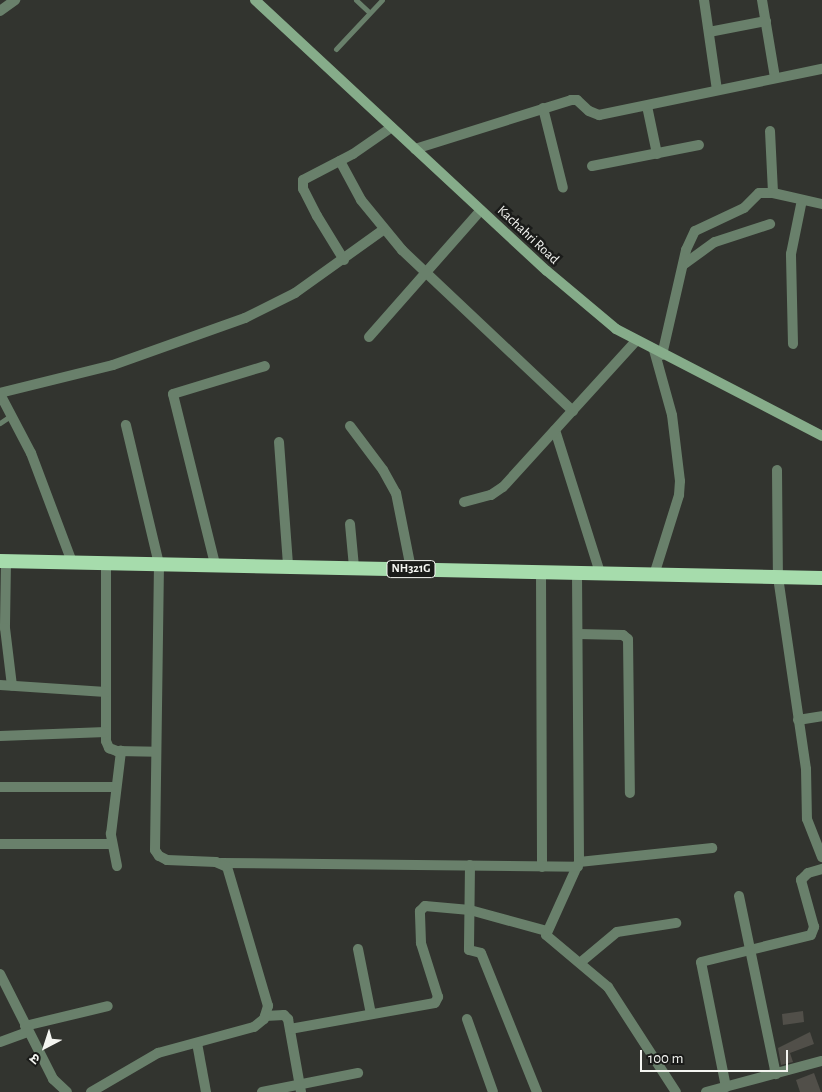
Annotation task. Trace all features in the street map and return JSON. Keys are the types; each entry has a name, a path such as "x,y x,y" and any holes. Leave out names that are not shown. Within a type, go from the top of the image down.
{"highway":[{"name":"NH321G","path":"3,561 822,578"}],"main road":[{"name":"Kachahri Road","path":"255,0 587,306 636,341 822,436"}],"street":[{"path":"0,11 15,0"},
{"path":"704,0 717,90"},
{"path":"762,0 776,78"},
{"path":"709,32 766,21"},
{"path":"415,149 543,108 577,100 593,114 647,106 822,69"},
{"path":"647,106 657,154"},
{"path":"543,108 563,188"},
{"path":"344,260 317,216 302,184 307,176 340,161 392,127"},
{"path":"770,131 773,193"},
{"path":"592,166 700,146"},
{"path":"340,161 361,200 383,230 426,273 573,410"},
{"path":"654,575 679,495 680,481 672,415 658,353 689,240 695,231 744,208 757,194 773,193 822,204"},
{"path":"793,344 791,254 802,200"},
{"path":"369,337 481,210"},
{"path":"683,265 715,242 770,224"},
{"path":"72,562 35,462 0,393 113,365 245,318 295,293 344,260 383,230"},
{"path":"464,502 497,492 636,341"},
{"path":"215,564 173,394 265,366"},
{"path":"126,425 158,564 156,854 167,860 221,863 542,867 712,848"},
{"path":"350,426 383,470 396,494 411,569"},
{"path":"555,430 600,574"},
{"path":"279,442 288,566"},
{"path":"777,470 778,577 806,769 807,818 822,858"},
{"path":"350,524 354,568"},
{"path":"3,561 4,628 12,686"},
{"path":"106,563 106,732 109,748 121,751 156,752"},
{"path":"541,572 542,867"},
{"path":"577,573 579,864 547,931 548,938 581,962 608,987 629,1015 676,1092"},
{"path":"578,634 623,635 628,639 630,793"},
{"path":"0,685 106,692"},
{"path":"798,720 822,716"},
{"path":"0,736 106,732"},
{"path":"117,866 112,844 114,787 121,751"},
{"path":"0,787 114,787"},
{"path":"0,844 112,844"},
{"path":"221,863 227,867 261,974 268,1000 265,1016"},
{"path":"470,865 469,951 481,953 537,1092"},
{"path":"726,1087 700,964 704,960 750,951 811,935 814,927 801,880 808,873 822,868"},
{"path":"739,896 776,1074"},
{"path":"290,1029 437,1001 421,943 420,911 425,906 470,910 547,931"},
{"path":"581,962 617,932 676,923"},
{"path":"358,949 371,1014"},
{"path":"0,974 26,1029 53,1078 65,1091"},
{"path":"0,1042 26,1029 108,1006"},
{"path":"91,1092 109,1088 146,1058 249,1029 265,1016 284,1015 290,1029 300,1088"},
{"path":"467,1019 493,1092"},
{"path":"197,1043 206,1092"},
{"path":"706,1092 822,1061"},
{"path":"262,1092 300,1088 358,1073"},
{"path":"52,1092 65,1091"}],"lane":[{"path":"356,0 369,12"},
{"path":"336,49 382,0"},
{"path":"0,423 12,415"}],"building":[{"path":"803,1011 804,1022 783,1025 782,1014"},
{"path":"810,1032 814,1044 790,1053 793,1062 781,1065 778,1048"},
{"path":"814,1073 821,1092 800,1092 796,1080"}]}
